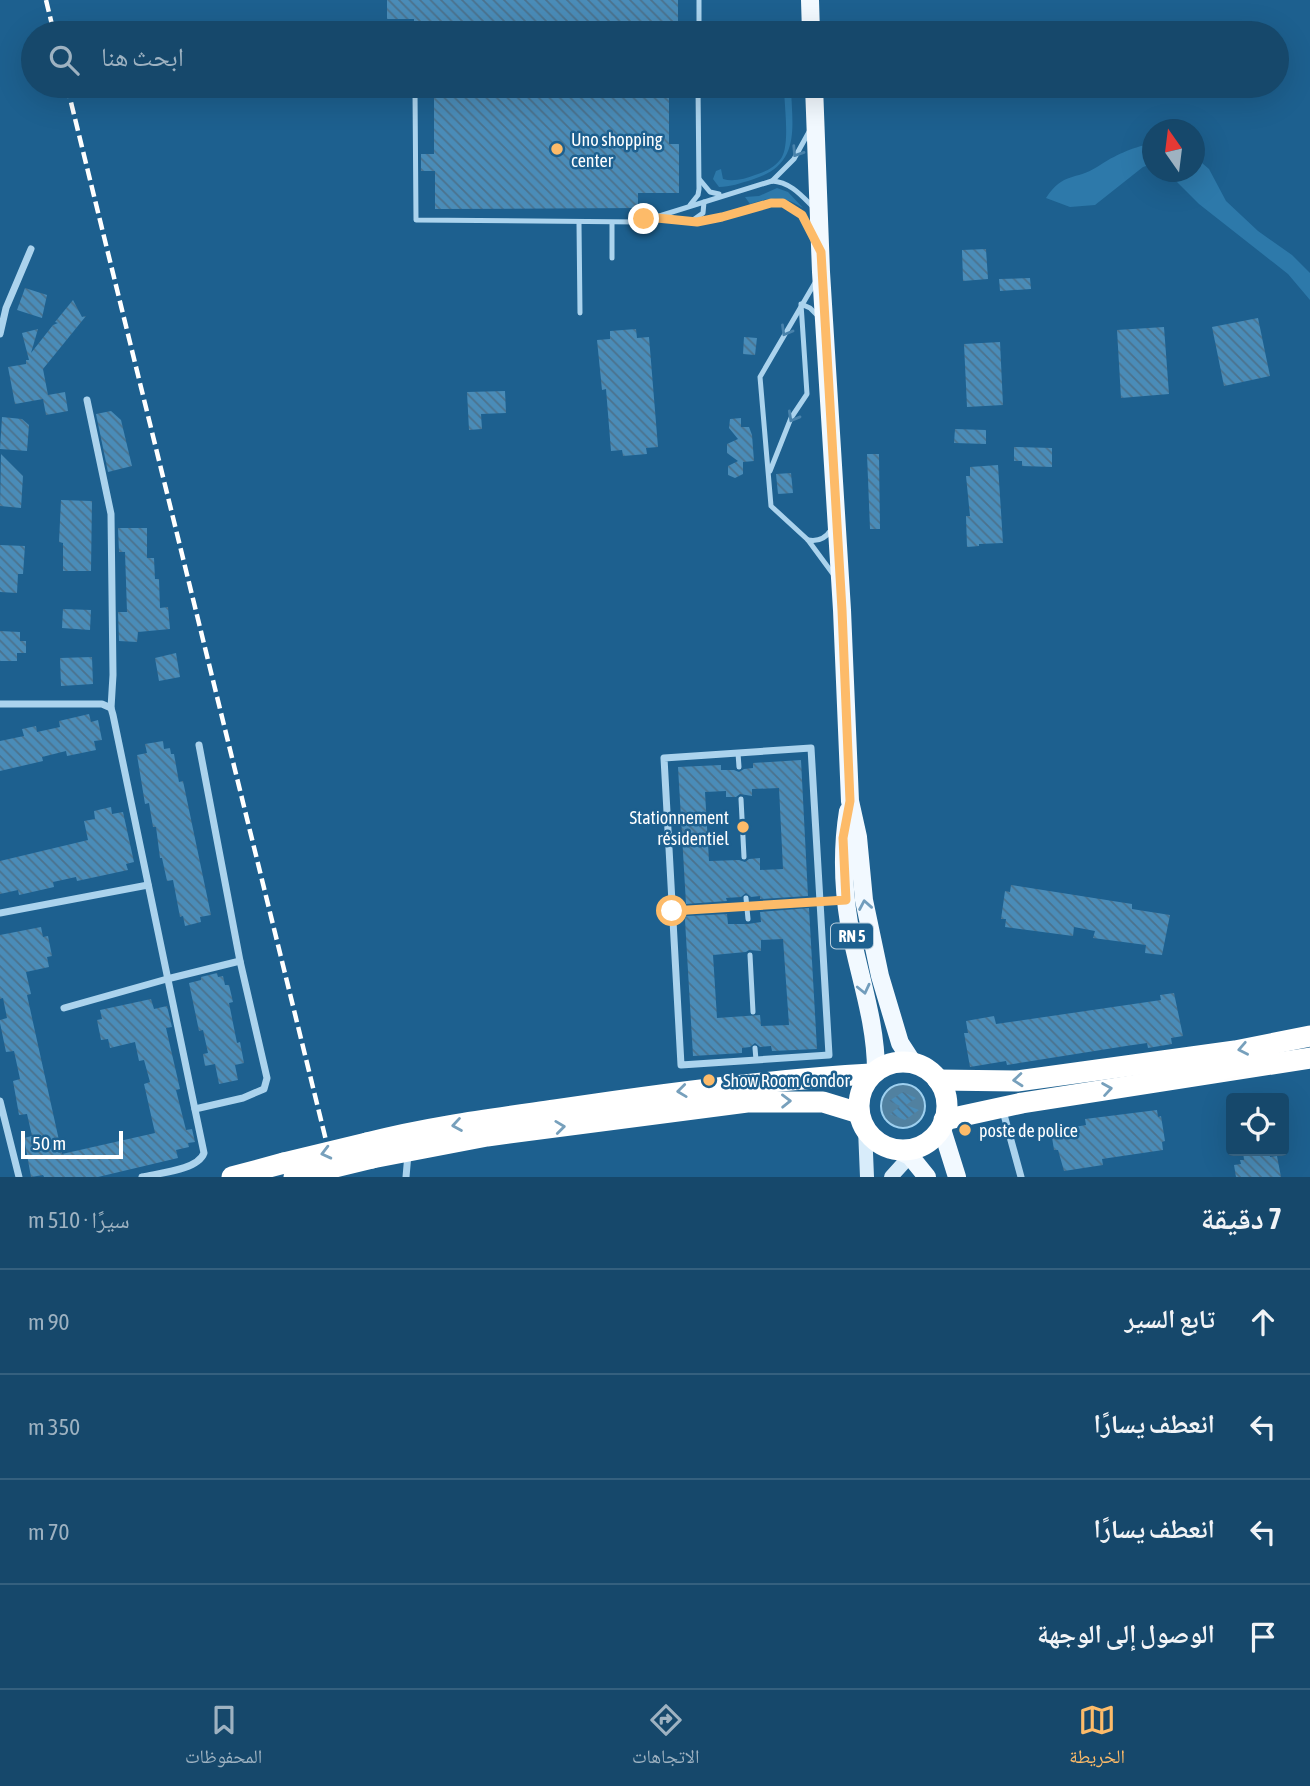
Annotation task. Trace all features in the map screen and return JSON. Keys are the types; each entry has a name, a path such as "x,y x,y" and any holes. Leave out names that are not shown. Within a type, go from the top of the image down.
{"highway":[{"path":"938,1080 1017,1081 1235,1051 1310,1036"},
{"path":"943,1123 1002,1107 1310,1058"},
{"path":"408,1142 487,1136 747,1101 823,1102 862,1121 878,1142 907,1151 936,1135 943,1123 946,1099 938,1080 923,1067 913,1063 887,1064 874,1072 861,1092 862,1121"},
{"path":"232,1177 289,1170 408,1142 649,1095 744,1084 833,1065 874,1072"}],"main road":[{"path":"810,0 811,21"},
{"name":"RN 5","path":"814,98 821,272 850,801 858,837 864,900 880,976 900,1043 913,1063"},
{"name":"RN 5","path":"850,801 843,838 846,900 871,1016 874,1072"},
{"path":"862,1121 867,1177"},
{"path":"943,1123 946,1148 957,1177"},
{"path":"891,1177 907,1151 927,1177"}],"street":[{"path":"0,334 6,308 31,249"},
{"path":"87,400 111,514 111,708 204,1153 202,1159 194,1165 142,1177"},
{"path":"0,704 102,704 111,708"},
{"path":"195,1109 243,1098 264,1089 267,1078 240,961 199,745"},
{"path":"811,748 820,902 833,1065 756,1060 681,1065 664,758 811,748"},
{"path":"0,913 148,885"},
{"path":"672,911 747,902 846,900"},
{"path":"64,1008 240,961"},
{"path":"0,1101 19,1177"},
{"path":"1002,1107 1021,1177"},
{"path":"406,1177 408,1142"}],"lane":[{"path":"699,0 699,21"},
{"path":"415,98 415,220 612,223 657,218 691,222 722,217 771,203 783,203 802,215 821,252"},
{"path":"684,209 694,202 698,195 698,98"},
{"path":"772,181 794,159 815,119"},
{"path":"698,176 707,190 713,194 722,194"},
{"path":"657,218 722,194 772,181 782,182 795,189 820,214"},
{"path":"691,222 703,213 704,201"},
{"path":"579,223 580,313"},
{"path":"612,223 612,258"},
{"path":"821,272 760,377 771,506 808,540 840,584"},
{"path":"801,304 815,312 825,329"},
{"path":"768,474 791,418 807,394 801,304"},
{"path":"808,540 817,542 824,538 831,532 836,516"},
{"path":"738,753 739,767"},
{"path":"741,799 744,857"},
{"path":"747,902 748,919"},
{"path":"750,955 753,1012"},
{"path":"755,1048 756,1060"}],"shaded area":[{"path":"785,98 791,98 790,143 779,165 739,184 719,187 713,179 716,171 721,169 723,179 731,180 743,179 770,169 782,157 786,133"},
{"path":"1142,146 1142,168 1095,205 1070,207 1046,198 1052,189 1064,180"},
{"path":"1205,166 1226,201 1310,273 1310,300 1288,274 1199,204 1177,182 1205,182"},
{"path":"777,188 788,192 803,208 777,198 750,204 745,197 759,196"},
{"path":"903,1084 912,1085 919,1090 924,1097 924,1115 919,1122 912,1127 903,1128 894,1127 887,1122 882,1115 881,1106 882,1097 887,1090 894,1085"}],"building":[{"path":"387,0 678,0 678,21 387,19"},
{"name":"Uno shopping center","path":"434,98 669,98 669,144 679,144 679,193 638,193 638,208 435,209 435,171 421,171 421,154 434,154"},
{"path":"986,249 988,279 963,281 962,250"},
{"path":"1030,278 1031,289 1000,291 999,279"},
{"path":"25,288 47,295 42,318 17,310"},
{"path":"73,300 82,317 86,316 43,369 48,395 65,392 68,411 46,415 43,399 15,404 8,367 26,364 26,360 29,360 22,333 38,329 31,353 53,325 58,323 55,322"},
{"path":"1258,318 1270,376 1224,386 1212,327"},
{"path":"1164,327 1169,394 1121,398 1117,330"},
{"path":"636,329 637,338 649,337 658,447 646,448 647,454 623,456 622,450 611,451 606,389 602,390 597,340 610,339 610,331"},
{"path":"744,337 757,338 755,355 743,354"},
{"path":"1000,342 1003,405 967,407 964,344"},
{"path":"505,391 506,413 481,414 482,429 469,430 467,392"},
{"path":"111,411 121,420 132,466 108,472 96,414"},
{"path":"2,417 22,419 29,425 27,451 0,449"},
{"path":"741,418 741,427 749,427 752,435 754,461 743,462 743,474 735,478 728,475 728,466 738,461 727,453 727,444 738,439 729,428 730,419"},
{"path":"955,429 986,430 986,444 954,443"},
{"path":"1014,447 1052,448 1052,467 1022,466 1022,461 1014,461"},
{"path":"1,454 23,476 21,508 0,506"},
{"path":"867,454 879,454 880,529 870,529"},
{"path":"998,465 1003,543 967,547 966,516 970,516 966,476 970,476 970,467"},
{"path":"791,473 793,493 778,494 776,474"},
{"path":"61,500 92,501 91,571 63,571 63,543 59,542"},
{"path":"118,528 147,528 147,558 154,558 155,579 159,579 160,608 168,607 170,629 138,632 137,642 119,641 118,612 127,612 125,552 119,552"},
{"path":"0,545 25,546 23,574 18,574 17,593 0,592"},
{"path":"63,609 91,610 90,630 62,628"},
{"path":"0,631 20,632 20,641 26,641 26,653 17,653 17,661 0,661"},
{"path":"176,653 180,677 159,681 155,658"},
{"path":"92,657 93,684 61,686 60,658"},
{"path":"89,714 91,722 98,720 102,740 94,741 96,750 67,756 66,751 42,757 43,761 0,771 0,741 24,736 22,729 36,726 37,732 60,727 59,721"},
{"path":"163,741 164,749 170,748 171,754 174,754 179,782 183,781 211,915 200,917 201,922 185,926 183,916 180,917 173,880 167,881 160,858 156,827 153,827 149,803 145,804 137,755 147,753 145,744"},
{"path":"801,760 808,896 760,899 760,896 751,897 746,893 741,897 726,898 727,901 686,904 678,767 721,765 721,770 739,772 753,768 753,763","holes":["779,788 783,869 760,870 760,858 745,862 709,861 705,792 726,791 726,797 736,797 740,794 752,796 752,789"]},
{"path":"111,807 112,814 123,812 134,862 126,864 128,870 77,881 76,877 53,882 54,887 19,895 18,890 0,894 0,861 88,840 84,821 95,819 94,811"},
{"path":"1011,885 1132,904 1132,909 1170,915 1162,955 1145,953 1146,945 1093,938 1095,931 1074,927 1073,936 1005,927 1006,919 1001,919 1005,891 1010,892"},
{"path":"809,908 817,1049 772,1051 771,1046 760,1047 755,1043 742,1048 742,1053 693,1056 686,916 727,914 728,924 748,924 761,922 760,912","holes":["783,939 789,1025 761,1026 760,1015 717,1018 713,955 761,951 761,940"]},
{"path":"41,927 43,937 48,936 52,956 47,957 49,967 26,972 31,994 27,995 62,1154 155,1133 144,1084 150,1082 144,1060 139,1061 135,1042 110,1048 108,1039 101,1040 97,1020 102,1019 100,1010 151,999 154,1009 167,1006 172,1027 166,1028 180,1089 176,1090 186,1130 192,1129 195,1142 188,1143 189,1147 176,1150 178,1158 98,1177 31,1177 24,1138 32,1136 27,1114 19,1115 13,1081 20,1079 14,1051 6,1052 0,1023 0,1020 7,1018 3,998 0,999 0,935"},
{"path":"217,973 218,977 223,976 225,985 229,985 233,1002 229,1003 244,1063 235,1065 238,1080 219,1084 215,1064 205,1066 203,1054 208,1053 203,1030 199,1031 189,983"},
{"path":"1174,993 1183,1036 1171,1038 1172,1044 1148,1048 1147,1043 1007,1065 1006,1061 970,1067 964,1033 968,1033 966,1021 994,1016 996,1024 1161,1000 1160,995"},
{"path":"903,1092 916,1098 906,1105 919,1110 905,1120 890,1114 900,1106 889,1101"},
{"path":"1157,1110 1158,1117 1161,1116 1165,1141 1162,1142 1163,1150 1102,1159 1103,1165 1064,1171 1058,1150 1054,1150 1051,1131 1086,1125 1085,1119"},
{"path":"1244,1156 1277,1156 1281,1177 1236,1177 1234,1165 1241,1164 1240,1160 1244,1160"}],"railway":[{"path":"46,0 51,21"},
{"path":"70,98 335,1177"}],"place":[{"name":"Uno shopping center","path":"557,149"},
{"name":"Stationnement résidentiel","path":"743,827"},
{"name":"Show Room Condor","path":"709,1080"},
{"name":"poste de police","path":"965,1130"}],"route":[{"path":"644,219 697,222 779,202 787,204 802,215 821,252 850,801 843,838 846,900 672,911"}]}
